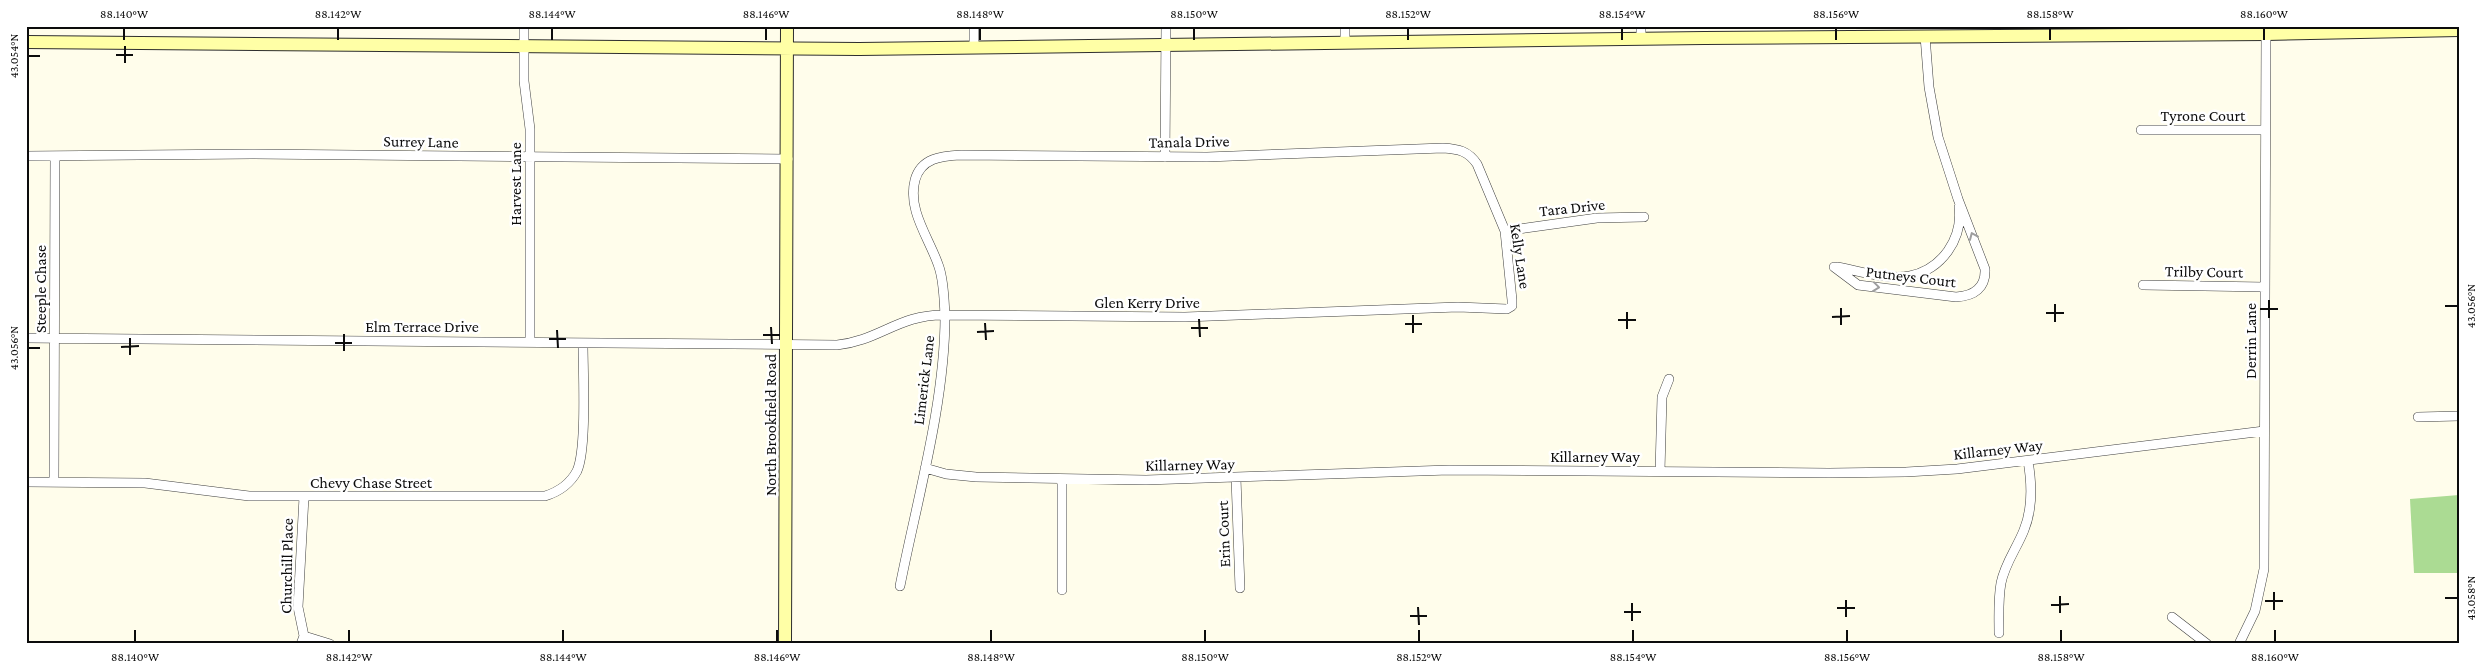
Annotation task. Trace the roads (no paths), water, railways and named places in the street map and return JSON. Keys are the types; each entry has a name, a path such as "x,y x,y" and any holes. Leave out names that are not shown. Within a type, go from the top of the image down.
{"street":[{"name":"Harvest Lane","path":"524,26 524,82 530,129 530,342"},
{"name":"North Brookfield Road","path":"785,644 787,26"},
{"path":"974,26 974,47"},
{"path":"1165,157 1166,26"},
{"path":"1344,42 1345,26"},
{"path":"26,42 788,49 1344,42 1641,33 1926,36 2045,31 2266,34 2459,30"},
{"name":"Derrin Lane","path":"2239,644 2255,611 2262,584 2264,544 2266,34"},
{"name":"Putneys Court","path":"1926,36 1933,112 1958,199 1985,268 1982,286 1976,293 1968,297 1956,297 1858,285 1834,266 1897,276 1909,276 1924,271 1946,255 1953,243 1958,230 1958,199"},
{"name":"Tyrone Court","path":"2141,130 2265,130"},
{"name":"Tanala Drive","path":"915,180 922,166 929,160 945,156 1165,157 1443,148 1465,151 1472,157"},
{"name":"Surrey Lane","path":"26,156 262,154 788,159"},
{"name":"Steeple Chase","path":"54,481 56,337 55,156"},
{"name":"Kelly Lane","path":"1472,157 1477,164 1505,231 1512,306"},
{"name":"Limerick Lane","path":"900,586 937,403 944,315 944,292 938,264 917,214 914,190 915,180"},
{"name":"Tara Drive","path":"1505,231 1597,218 1644,218"},
{"name":"Trilby Court","path":"2142,285 2264,287"},
{"name":"Glen Kerry Drive","path":"787,343 848,344 869,338 912,318 944,315 1184,317 1458,307 1506,308 1512,306"},
{"name":"Elm Terrace Drive","path":"26,338 787,343"},
{"name":"Chevy Chase Street","path":"26,482 145,483 249,496 519,498 544,496 558,491 573,477 581,456 583,343"},
{"path":"1660,471 1662,397 1670,379"},
{"path":"2418,417 2459,416"},
{"name":"Killarney Way","path":"925,468 946,474 976,477 1062,479 1236,478 1450,470 1829,474 1906,472 2028,460 2264,432"},
{"path":"1999,634 1998,604 2001,583 2007,564 2024,530 2029,515 2031,498 2028,460"},
{"name":"Erin Court","path":"1236,478 1240,588"},
{"path":"1062,479 1062,590"},
{"name":"Churchill Place","path":"303,640 298,607 304,497"},
{"path":"2172,617 2207,644"},
{"path":"303,640 330,644"}]}
